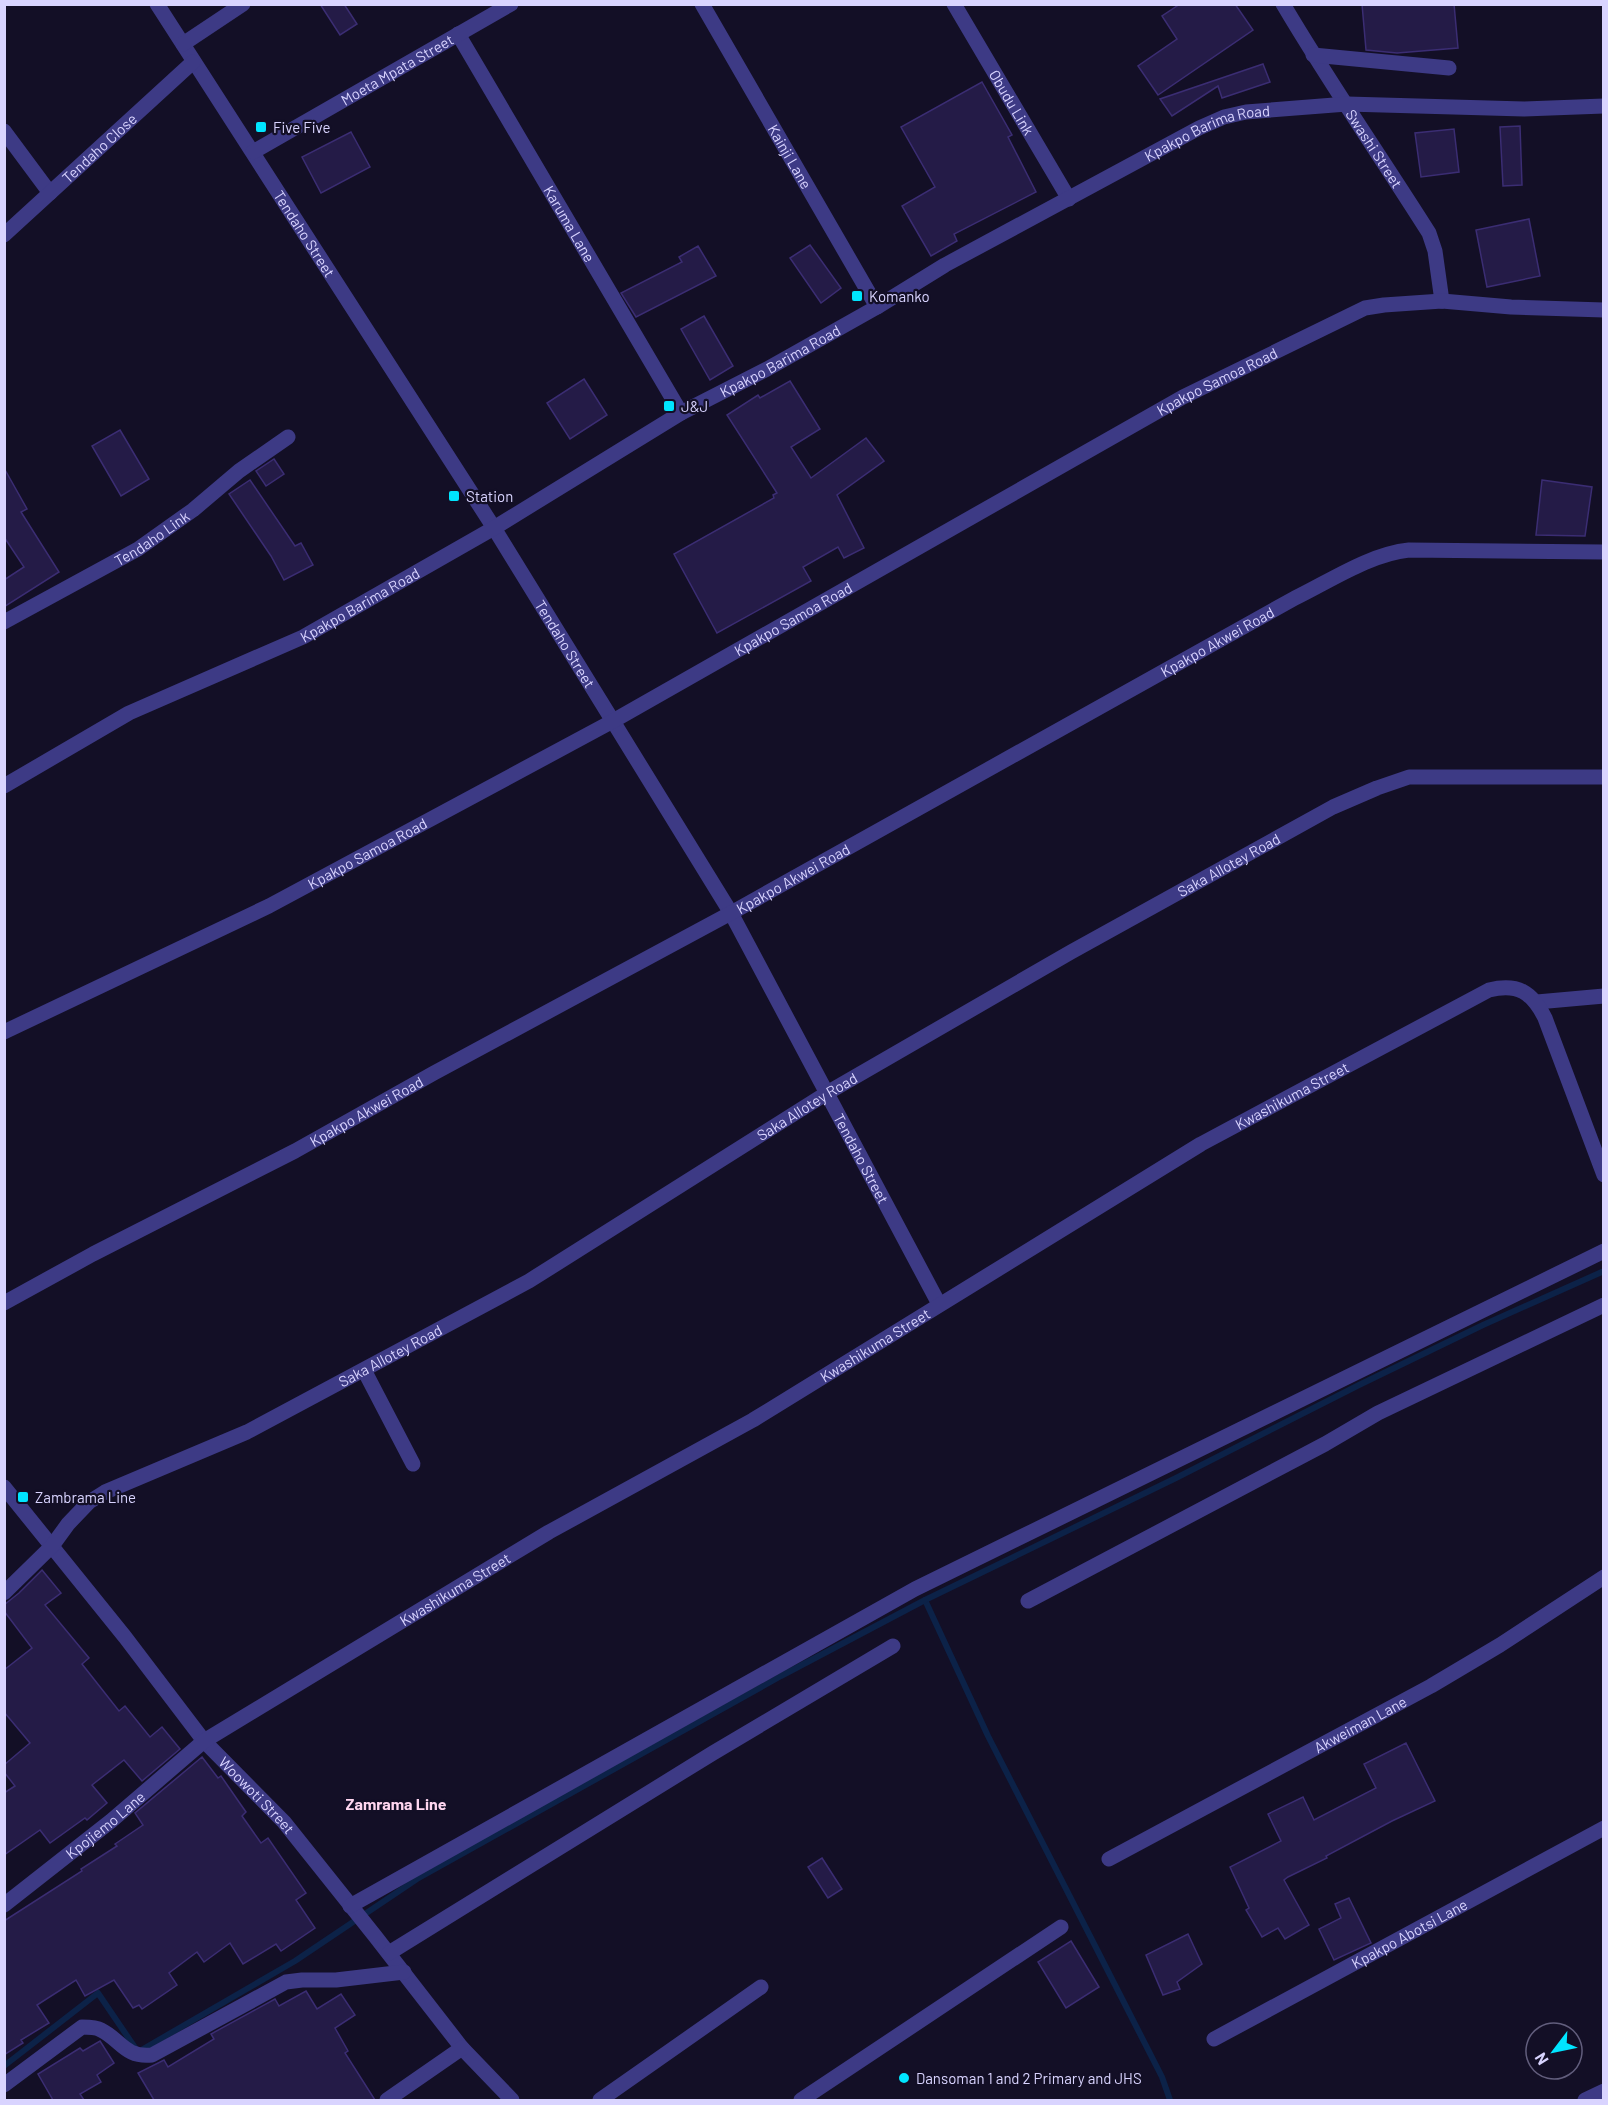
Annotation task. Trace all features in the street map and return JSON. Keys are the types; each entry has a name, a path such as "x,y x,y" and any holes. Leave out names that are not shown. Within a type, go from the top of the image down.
{"street":[{"name":"Tendaho Street","path":"157,4 494,528 731,913 939,1304"},
{"path":"183,44 243,4"},
{"name":"Moeta Mpata Street","path":"253,152 511,4"},
{"name":"Kainji Lane","path":"702,4 877,307"},
{"name":"Obudu Link","path":"954,4 1069,199"},
{"name":"Swashi Street","path":"1283,4 1313,55 1429,233 1435,251 1442,301"},
{"name":"Karuma Lane","path":"458,34 681,413"},
{"path":"1313,55 1449,68"},
{"name":"Tendaho Close","path":"4,235 193,62"},
{"name":"Kpakpo Barima Road","path":"4,786 129,713 303,637 494,528 681,413 877,307 945,265 1199,128 1224,117 1246,112 1347,104 1524,109 1604,106"},
{"path":"4,131 50,193"},
{"name":"Kpakpo Samoa Road","path":"4,1032 269,906 613,721 1183,397 1365,308 1442,301 1511,307 1604,310"},
{"name":"Tendaho Link","path":"4,622 138,549 193,510 239,471 288,437"},
{"name":"Kpakpo Akwei Road","path":"4,1303 93,1254 295,1151 434,1072 731,913 1295,598 1377,557 1409,550 1604,552"},
{"name":"Saka Allotey Road","path":"4,1593 52,1546 68,1524 89,1502 105,1492 247,1432 529,1281 827,1093 1082,946 1333,807 1409,777 1604,777"},
{"name":"Kwashikuma Street","path":"204,1741 549,1532 753,1420 1201,1144 1489,990 1505,986 1523,990 1537,1002"},
{"path":"1604,996 1537,1002 1604,1175"},
{"path":"354,1910 915,1589 1604,1251"},
{"path":"1028,1601 1325,1444 1378,1413 1604,1305"},
{"path":"364,1370 413,1464"},
{"name":"Woowoti Street","path":"4,1487 204,1741 284,1822 462,2048 512,2100"},
{"name":"Akweiman Lane","path":"1109,1859 1431,1686 1500,1645 1604,1577"},
{"path":"389,1953 712,1753 893,1646"},
{"name":"Kpojiemo Lane","path":"4,1905 111,1821 204,1741"},
{"name":"Kpakpo Abotsi Lane","path":"1214,2039 1604,1828"},
{"path":"801,2100 1061,1927"},
{"path":"4,2085 82,2027 100,2028 130,2052 140,2056 152,2055 286,1982 336,1980 404,1972"},
{"path":"600,2100 761,1987"},
{"path":"387,2100 462,2048"},
{"path":"1585,2100 1604,2091"}],"building":[{"path":"320,4 344,4 357,24 340,35"},
{"path":"1180,4 1235,4 1253,30 1158,95 1138,66 1177,39 1162,16"},
{"path":"1362,4 1454,4 1458,48 1397,53 1366,50"},
{"path":"1263,64 1270,82 1222,98 1218,86 1172,116 1160,99"},
{"path":"982,82 1012,135 1008,137 1036,192 954,234 957,241 931,256 902,206 935,187 901,127"},
{"path":"1520,126 1522,185 1503,186 1500,127"},
{"path":"1454,129 1459,172 1421,177 1415,133"},
{"path":"351,132 370,167 321,193 302,157"},
{"path":"1529,219 1540,276 1487,287 1476,230"},
{"path":"810,245 841,288 821,303 790,258"},
{"path":"698,246 716,276 636,317 621,293 682,262 679,257"},
{"path":"704,316 733,366 710,380 681,329"},
{"path":"584,379 607,415 570,439 547,403"},
{"path":"790,381 820,429 791,447 811,478 866,438 884,461 837,495 864,548 844,558 838,547 803,567 811,581 717,633 674,554 774,498 773,495 777,493 727,415 758,395 760,398"},
{"path":"120,430 149,479 121,496 92,446"},
{"path":"274,459 284,474 266,486 256,471"},
{"path":"4,468 27,509 21,512 59,572 4,607 4,580 24,567 4,537"},
{"path":"250,480 295,546 301,543 313,565 284,580 271,556 229,494"},
{"path":"1542,480 1592,487 1585,536 1536,535"},
{"path":"42,1570 61,1593 45,1605 89,1658 82,1664 119,1711 125,1706 150,1737 162,1727 180,1749 142,1781 124,1760 92,1785 107,1803 87,1820 85,1818 50,1843 40,1830 4,1855 4,1793 15,1786 4,1772 4,1765 30,1743 4,1712 4,1670 32,1648 4,1611 4,1605"},
{"path":"1406,1743 1435,1801 1392,1821 1284,1880 1309,1925 1285,1939 1278,1928 1262,1937 1246,1910 1249,1908 1230,1867 1281,1841 1268,1814 1303,1797 1314,1820 1376,1788 1364,1764"},
{"path":"202,1757 218,1778 221,1776 246,1812 242,1816 261,1843 268,1838 306,1893 296,1900 315,1928 281,1951 276,1944 243,1964 230,1943 204,1962 197,1952 169,1973 177,1985 142,2009 139,2005 133,2008 114,1980 85,1996 76,1980 37,2005 49,2023 21,2040 23,2043 4,2055 4,1921 82,1871 81,1869 117,1846 115,1844 143,1825 135,1813"},
{"path":"822,1858 842,1889 828,1898 808,1867"},
{"path":"1349,1898 1371,1943 1334,1960 1319,1929 1341,1918 1335,1904"},
{"path":"1188,1934 1202,1964 1177,1982 1180,1989 1163,1995 1146,1955"},
{"path":"1071,1941 1099,1987 1066,2008 1038,1962"},
{"path":"306,1991 317,2009 341,1994 355,2015 335,2028 348,2051 345,2053 375,2100 154,2100 138,2073 164,2060 168,2067 214,2039 211,2034 275,1999 279,2006"},
{"path":"100,2041 114,2063 97,2075 101,2082 80,2094 84,2100 53,2100 38,2074 80,2048 83,2051"}],"waterway":[{"path":"4,2066 98,1993 138,2052 295,1961 417,1879 781,1676 925,1600 1176,1478 1359,1385 1483,1325 1604,1271"},
{"path":"925,1600 988,1736 1162,2077 1170,2100"}],"place":[{"name":"Five Five","path":"261,127"},
{"name":"Komanko","path":"857,296"},
{"name":"J&J","path":"669,406"},
{"name":"Station","path":"454,496"},
{"name":"Zambrama Line","path":"23,1497"},
{"name":"Dansoman 1 and 2 Primary and JHS","path":"904,2078"}],"district":[{"name":"Zamrama Line","path":"396,1803"}]}
